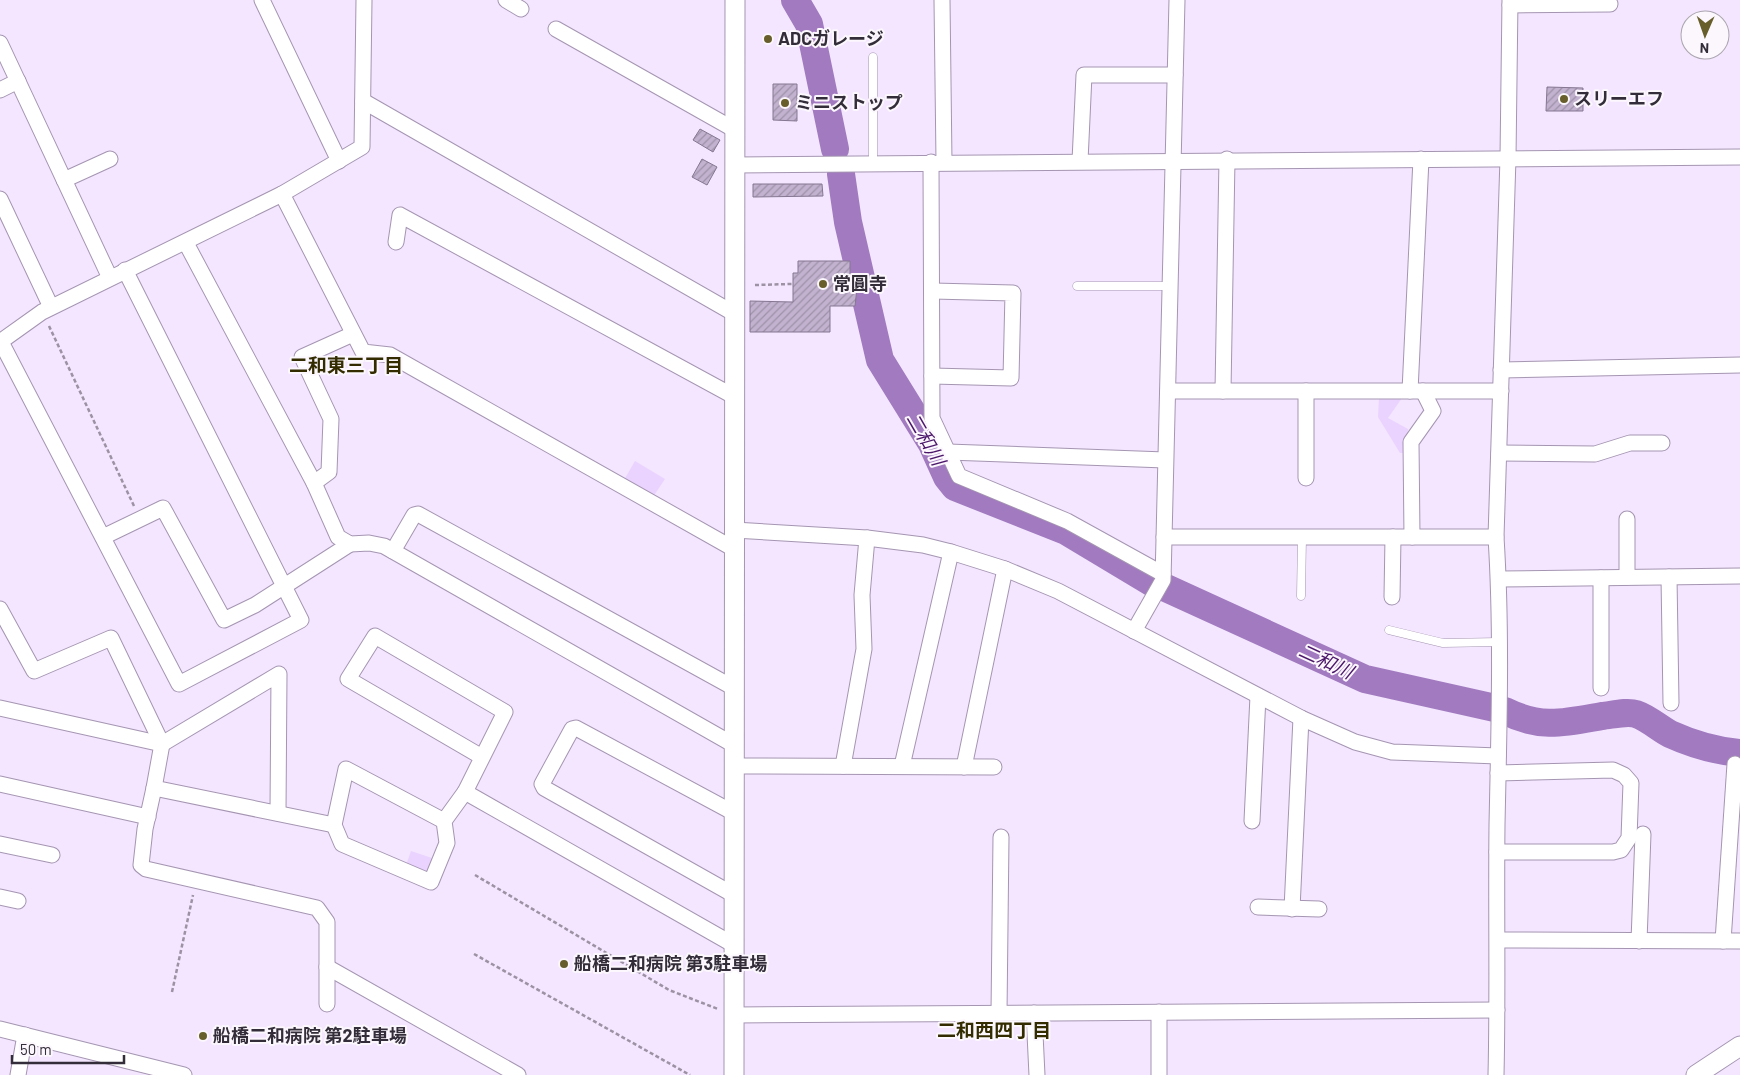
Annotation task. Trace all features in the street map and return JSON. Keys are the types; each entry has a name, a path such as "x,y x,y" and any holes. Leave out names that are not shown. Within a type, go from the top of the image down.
{"street":[{"path":"262,0 339,161"},
{"path":"125,270 301,620 179,684 1,342 46,309 110,278 125,270 170,248 186,243 282,194 362,147 364,0"},
{"path":"506,0 521,9"},
{"path":"734,1075 736,0"},
{"path":"942,0 933,291 932,418 960,476 1067,521 1160,582"},
{"path":"1134,631 1160,582 1164,537 1177,0"},
{"path":"1496,1075 1499,940 1497,852 1499,579 1496,537 1508,158 1510,2 1610,4"},
{"path":"556,29 735,130"},
{"path":"0,43 110,278"},
{"path":"1080,161 1084,75 1175,75"},
{"path":"0,90 18,82"},
{"path":"363,101 735,314"},
{"path":"735,165 1421,158 1740,157"},
{"path":"1412,537 1411,442 1433,412 1417,391 1421,158"},
{"path":"64,180 110,159"},
{"path":"1223,391 1226,160"},
{"path":"282,194 363,352 390,355 734,549"},
{"path":"0,199 46,309"},
{"path":"396,242 400,215 735,397"},
{"path":"186,243 314,483 338,537 350,544"},
{"path":"932,376 1011,378 1013,293 933,291"},
{"path":"314,483 329,472 331,419 302,357 353,334"},
{"path":"1501,370 1740,365"},
{"path":"1168,391 1500,391"},
{"path":"1306,391 1306,478"},
{"path":"1499,453 1595,454 1630,443 1662,443"},
{"path":"948,452 1165,460"},
{"path":"103,538 163,508 224,620 255,605 350,544 369,543 384,546 734,745"},
{"path":"392,551 414,515 418,514 734,688"},
{"path":"1627,520 1627,578"},
{"path":"734,530 867,538 923,545 951,552 1058,591 1301,718 1355,742 1392,752 1498,756"},
{"path":"1164,537 1496,537"},
{"path":"1392,537 1392,597"},
{"path":"843,766 864,649 862,595 867,538"},
{"path":"902,766 951,552"},
{"path":"964,767 1004,570"},
{"path":"1499,579 1740,576"},
{"path":"1669,577 1671,703"},
{"path":"1601,578 1601,688"},
{"path":"0,609 34,671 111,638 162,744 140,858 141,865 146,869 317,908 327,922 327,1004"},
{"path":"444,821 346,769 334,825 342,844 431,882 447,842 444,821 465,792 482,758 505,712 375,636 348,679 482,758"},
{"path":"0,708 162,744 279,674 278,813"},
{"path":"1252,821 1258,696"},
{"path":"1292,908 1301,718"},
{"path":"734,812 576,728 572,729 542,784 544,788 734,895"},
{"path":"1723,941 1735,764"},
{"path":"734,766 994,767"},
{"path":"1497,852 1613,852 1621,850 1629,838 1631,783 1624,775 1613,770 1498,773"},
{"path":"0,784 148,817"},
{"path":"154,788 334,825"},
{"path":"465,792 734,945"},
{"path":"1639,941 1643,834"},
{"path":"999,1013 1001,837"},
{"path":"0,844 52,855"},
{"path":"0,896 18,901"},
{"path":"1258,907 1319,910"},
{"path":"1499,940 1740,941"},
{"path":"327,967 518,1075"},
{"path":"734,1014 1498,1010"},
{"path":"1159,1012 1159,1075"},
{"path":"1034,1013 1036,1075"},
{"path":"0,1029 184,1075"},
{"path":"18,1075 26,1035"},
{"path":"1696,1075 1740,1046"}],"lane":[{"path":"873,57 873,163"},
{"path":"1077,286 1170,286"},
{"path":"1301,596 1302,537"},
{"path":"1389,630 1443,642 1499,642"}],"path":[{"path":"756,285 792,284"},
{"path":"46,309 140,519"},
{"path":"475,875 669,990 734,1014"},
{"path":"172,992 196,880"},
{"path":"474,954 690,1075"}],"shaded area":[{"path":"1379,397 1402,398 1388,418 1408,429 1406,453 1400,453 1378,417"},
{"path":"635,461 665,479 653,497 624,480"},
{"path":"411,851 432,858 429,872 422,874 405,868"}],"building":[{"path":"773,84 797,84 797,121 773,120"},
{"path":"1547,87 1583,88 1583,111 1546,111"},
{"path":"700,129 720,140 713,152 693,140"},
{"path":"702,159 717,167 707,185 692,177"},
{"path":"753,184 822,184 823,196 753,197"},
{"path":"798,261 850,261 850,288 857,288 855,306 830,306 830,332 750,332 750,301 793,302 793,273 798,273"}],"waterway":[{"name":"二和川","path":"795,0 809,24 835,149"},
{"name":"二和川","path":"841,174 848,222 880,360 932,444 947,477 955,487 1066,531 1156,585"},
{"name":"二和川","path":"1166,588 1365,679 1495,708"},
{"name":"二和川","path":"1505,711 1518,717 1552,723 1632,713 1687,741 1713,749 1740,753"}],"place":[{"name":"ADCガレージ","path":"768,39"},
{"name":"スリーエフ","path":"1564,99"},
{"name":"ミニストップ","path":"785,103"},
{"name":"常圓寺","path":"823,284"},
{"name":"船橋二和病院 第3駐車場","path":"564,964"},
{"name":"船橋二和病院 第2駐車場","path":"203,1036"}],"district":[{"name":"二和東三丁目","path":"346,365"},
{"name":"二和西四丁目","path":"994,1030"}]}
